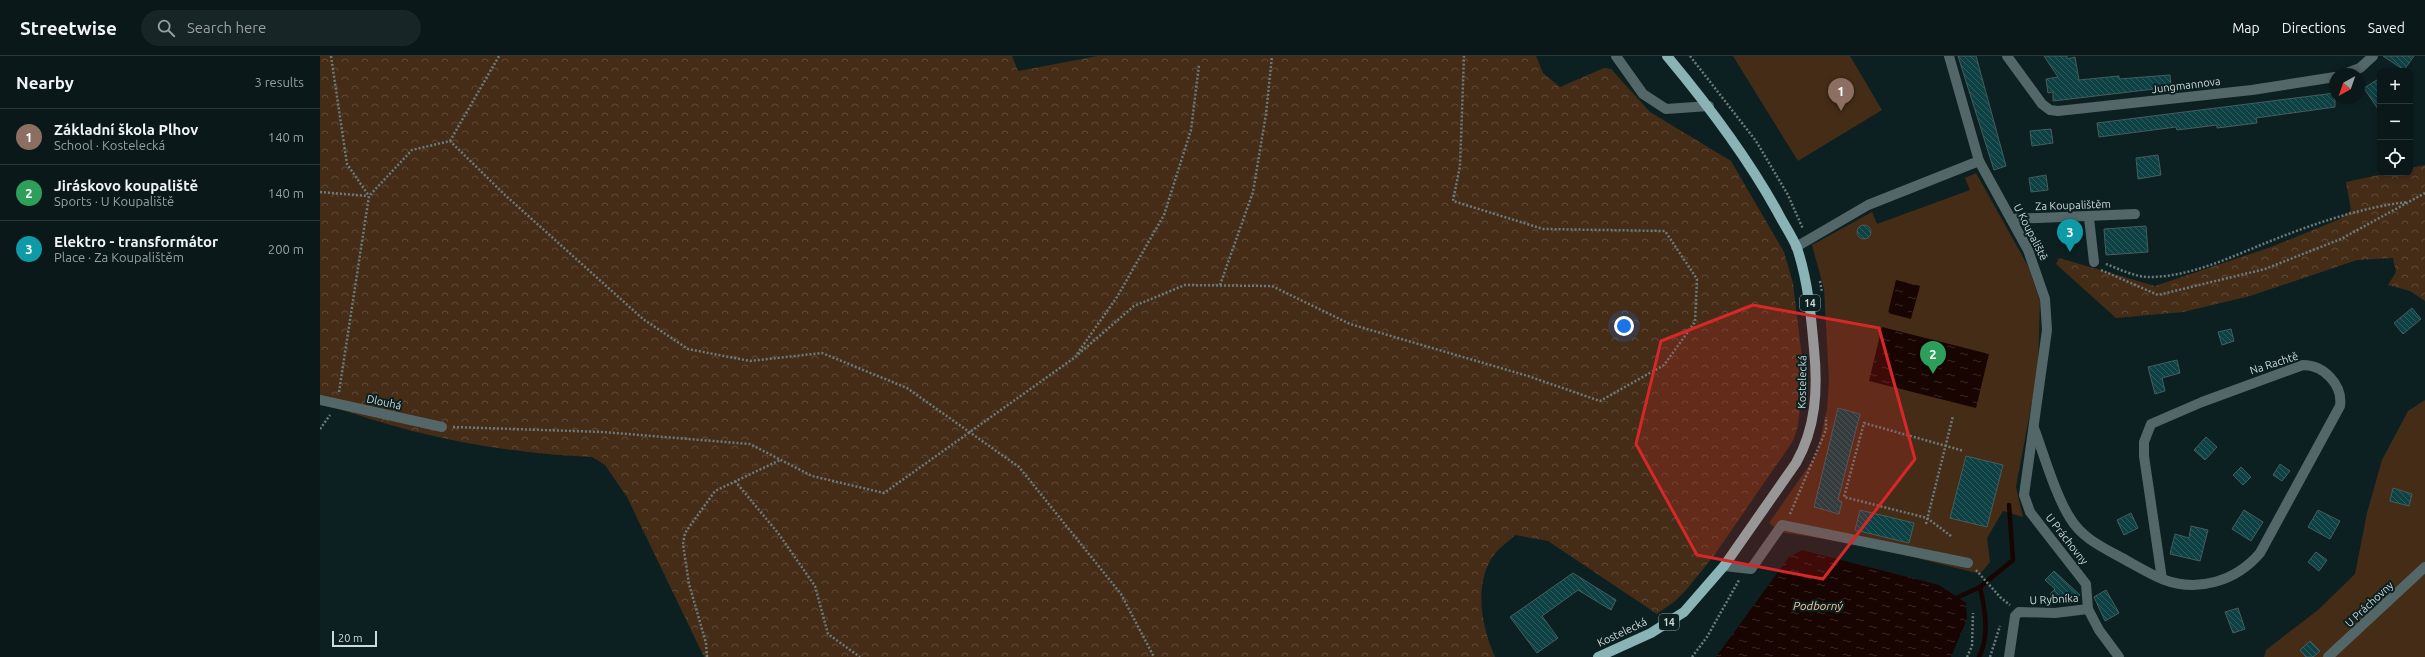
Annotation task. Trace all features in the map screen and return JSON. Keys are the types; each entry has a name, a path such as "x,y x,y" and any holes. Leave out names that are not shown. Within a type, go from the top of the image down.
{"main road":[{"name":"Kostelecká","path":"1598,657 1674,619 1696,599 1724,566 1796,463 1805,447 1812,429 1816,391 1815,357 1806,280 1796,247 1766,192 1709,106 1667,56"}],"street":[{"path":"1616,56 1643,94 1666,109 1709,106"},
{"name":"U Koupaliště","path":"1949,56 1979,161 2028,250 2045,299 2047,330 2034,428"},
{"name":"Jungmannova","path":"2007,56 2042,104 2050,110 2058,111 2252,90 2329,78"},
{"path":"2360,68 2373,56"},
{"path":"1796,247 1868,205 1960,170 1979,161"},
{"name":"Za Koupalištěm","path":"2011,219 2089,218 2135,214"},
{"path":"2089,218 2094,261"},
{"name":"Na Rachtě","path":"2034,428 2069,518 2080,532 2093,542 2162,579 2196,585 2216,582 2235,575 2249,566 2260,553 2340,406 2341,397 2337,384 2313,365 2296,367 2166,416 2151,424 2144,442 2144,456 2162,579"},
{"name":"Dlouhá","path":"320,400 442,427"},
{"name":"U Práchovny","path":"2034,428 2024,495 2030,512 2086,584 2088,609 2099,630 2120,657"},
{"path":"1724,566 1751,569 1782,525 1968,563"},
{"name":"U Práchovny","path":"2328,657 2425,567"},
{"name":"U Rybníka","path":"2009,657 2015,616 2019,612 2054,613 2088,609"}],"path":[{"path":"331,56 347,164 369,196"},
{"path":"320,429 337,404 369,196 412,150 450,141 499,56"},
{"path":"1220,285 1253,192 1266,114 1272,56"},
{"path":"442,427 603,432 750,444 812,476 884,493 1074,358 1134,306 1185,285 1272,286 1350,324 1528,376 1600,401 1664,366 1695,322 1698,279 1665,231 1543,229 1453,201 1460,166 1464,56"},
{"path":"1690,56 1756,142 1788,195 1804,232"},
{"path":"1074,358 1118,297 1164,215 1191,130 1199,65"},
{"path":"450,141 505,195 643,319 688,349 750,361 822,353 907,388 1019,467 1121,594 1154,657"},
{"path":"320,192 369,196"},
{"path":"2409,201 2377,205 2312,225 2200,267 2161,276 2148,277 2094,261 2091,266 2158,295 2264,268 2341,239 2425,193"},
{"path":"1926,524 1953,416"},
{"path":"1951,536 1927,518 1844,497 1864,423 1964,451"},
{"path":"707,657 706,643 689,584 683,544 685,533 715,491 780,460"},
{"path":"736,481 778,533 814,586 828,634 860,657"},
{"path":"1968,563 1983,576 2000,597"},
{"path":"1967,657 1972,646 1973,613"}],"highlighted area":[{"path":"1753,305 1879,328 1915,459 1823,579 1697,555 1636,444 1661,341"}],"green space":[{"path":"320,56 1012,56 1018,71 1098,56 1536,56 1543,73 1560,87 1604,68 1611,69 1650,112 1731,161 1784,252 1793,283 1802,358 1802,390 1798,426 1793,441 1713,557 1686,590 1675,601 1657,614 1548,541 1515,535 1499,549 1491,559 1486,571 1481,595 1486,633 1495,657 704,657 627,497 605,465 592,457 557,455 488,447 420,433 353,414 320,402"},
{"path":"1733,56 1850,56 1882,110 1798,161"},
{"path":"2425,165 2425,301 2410,291 2388,285 2396,272 2393,258 2357,260 2250,296 2183,312 2116,318 2056,264 2059,258 2155,286 2271,247 2340,219 2351,210 2346,182 2377,175 2413,176 2413,167"},
{"path":"1976,173 2028,266 2040,301 2038,369 2016,487 2023,517 2003,511 1987,538 1990,562 1980,574 1869,546 1780,532 1769,523 1817,454 1827,409 1829,380 1824,289 1812,245 1872,212 1877,224 1970,190 1965,178"},
{"path":"2425,400 2425,657 2264,657 2266,650 2318,610 2355,574 2367,513 2382,460 2408,411"}],"water":[{"path":"1896,280 1920,286 1911,319 1888,313"},
{"path":"1882,327 1989,354 1976,408 1869,381"},
{"name":"Podborný","path":"1802,550 1939,585 1966,603 1967,619 1951,657 1716,657 1789,557"}],"building":[{"path":"1958,56 1976,56 2006,166 1994,170"},
{"path":"2044,56 2067,56 2067,59 2075,57 2079,80 2119,76 2119,79 2170,75 2171,87 2053,101 2053,92 2048,93 2046,79 2058,77"},
{"path":"2383,56 2414,56 2405,68 2401,68"},
{"path":"2377,80 2377,108 2365,90 2365,87"},
{"path":"2329,94 2329,104 2335,104 2335,107 2256,118 2257,123 2217,128 2217,125 2177,130 2176,127 2099,137 2097,123"},
{"path":"2051,129 2053,143 2032,146 2030,131"},
{"path":"2158,155 2161,175 2138,179 2136,158"},
{"path":"2046,175 2048,190 2031,192 2029,178"},
{"path":"1861,225 1867,225 1871,229 1871,235 1867,239 1861,239 1857,235 1857,229"},
{"path":"2146,226 2148,252 2106,255 2104,229"},
{"path":"2412,308 2421,319 2403,334 2394,323"},
{"path":"2231,329 2234,341 2222,345 2218,332"},
{"path":"2177,360 2180,373 2162,378 2165,391 2155,394 2148,367"},
{"path":"1838,408 1860,414 1838,500 1842,502 1839,514 1814,507"},
{"path":"2206,437 2217,447 2205,460 2194,450"},
{"path":"1966,456 2003,465 1987,527 1950,518"},
{"path":"2280,464 2290,471 2282,481 2273,475"},
{"path":"2241,467 2251,477 2243,485 2233,475"},
{"path":"2393,488 2412,494 2409,506 2390,501"},
{"path":"1860,510 1914,523 1909,543 1855,530"},
{"path":"2244,510 2263,522 2251,541 2232,529"},
{"path":"2318,510 2340,521 2330,539 2308,527"},
{"path":"2131,513 2138,528 2124,535 2117,520"},
{"path":"2191,526 2208,530 2200,561 2170,554 2175,534 2189,538"},
{"path":"2316,552 2327,560 2319,571 2308,562"},
{"path":"2054,571 2080,595 2071,604 2063,598 2059,601 2050,594 2055,589 2045,580"},
{"path":"1573,573 1616,600 1611,610 1578,590 1542,616 1558,638 1537,653 1510,617"},
{"path":"2106,590 2119,613 2105,621 2094,597"},
{"path":"2238,608 2245,629 2233,633 2225,612"},
{"path":"2310,641 2320,651 2313,657 2306,657 2300,650"}],"waterway":[{"path":"1954,599 1980,587 2013,560 2009,505"},
{"path":"1979,657 1984,640 1986,622 1980,587"}],"place":[{"name":"Základní škola Plhov","path":"1841,111"},
{"name":"Elektro - transformátor","path":"2070,252"},
{"name":"Jiráskovo koupaliště","path":"1933,374"}]}
